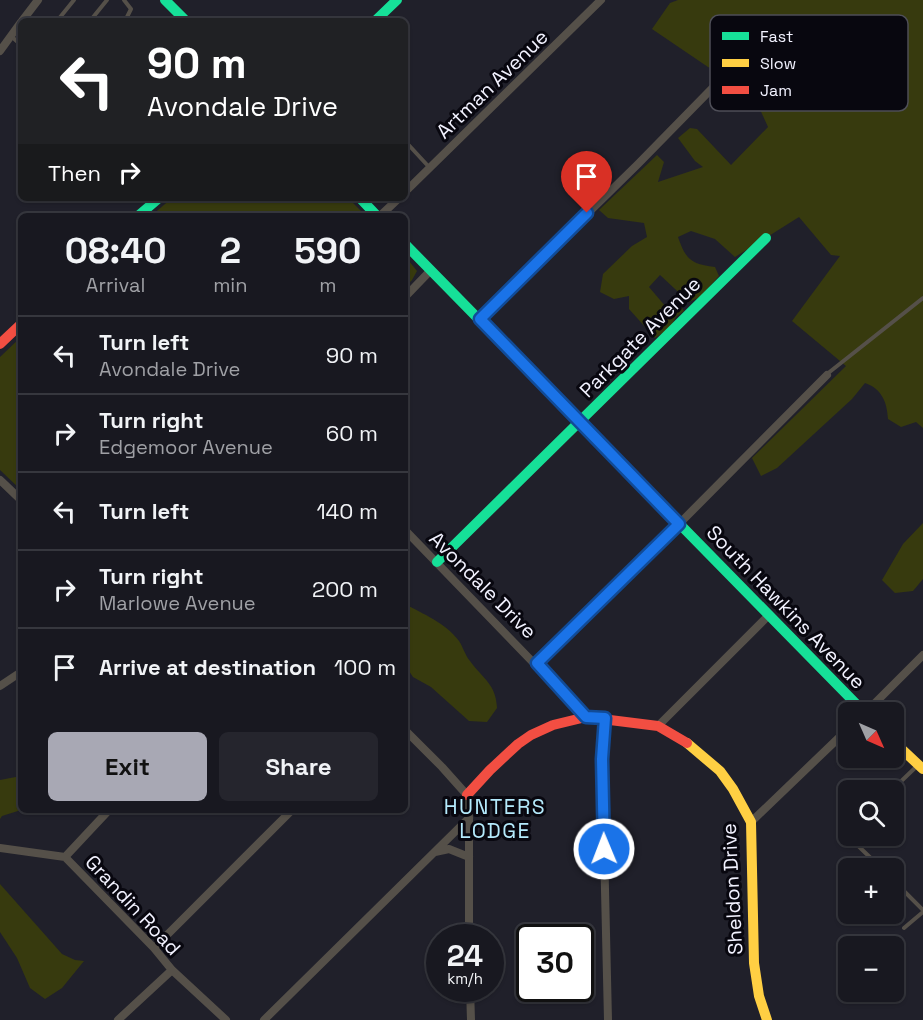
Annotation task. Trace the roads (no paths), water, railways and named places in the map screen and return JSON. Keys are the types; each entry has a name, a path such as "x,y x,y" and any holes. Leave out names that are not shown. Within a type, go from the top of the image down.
{"street":[{"path":"24,18 38,0"},
{"path":"165,0 183,18"},
{"path":"378,18 397,0"},
{"name":"Artman Avenue","path":"408,189 602,0"},
{"path":"0,51 5,39 18,25"},
{"path":"480,319 710,90"},
{"path":"142,213 156,201"},
{"path":"363,201 375,213"},
{"path":"382,213 396,201"},
{"name":"Parkgate Avenue","path":"437,562 766,238"},
{"name":"South Hawkins Avenue","path":"408,247 855,702"},
{"path":"408,294 430,271"},
{"path":"0,344 18,327"},
{"path":"537,663 826,375"},
{"path":"0,480 18,497"},
{"name":"Avondale Drive","path":"408,533 537,663 586,717"},
{"path":"658,726 769,615"},
{"path":"875,702 923,655"},
{"path":"0,686 18,674"},
{"name":"Sheldon Drive","path":"466,795 518,744 531,735 553,725 586,717 658,726 692,745 720,771 751,822 754,963 759,996 767,1020"},
{"path":"605,718 602,759 608,1020"},
{"path":"408,733 466,795 469,818 469,924"},
{"path":"751,822 838,739"},
{"path":"904,752 920,767"},
{"path":"65,856 106,813"},
{"path":"153,948 289,813"},
{"path":"264,1020 469,818"},
{"name":"Grandin Road","path":"0,848 65,856 172,969 226,1020"},
{"path":"434,852 449,849 468,857"},
{"path":"118,1020 172,969"},
{"path":"470,1002 471,1020"}],"lane":[{"path":"59,18 74,0"},
{"path":"92,18 107,0"},
{"path":"124,0 131,9 126,18"},
{"path":"408,144 430,168"},
{"path":"826,375 923,298"},
{"path":"904,780 920,767"},
{"path":"858,846 871,858"},
{"path":"904,891 923,911 904,928"}],"district":[{"name":"HUNTERS LODGE","path":"495,818"}]}
